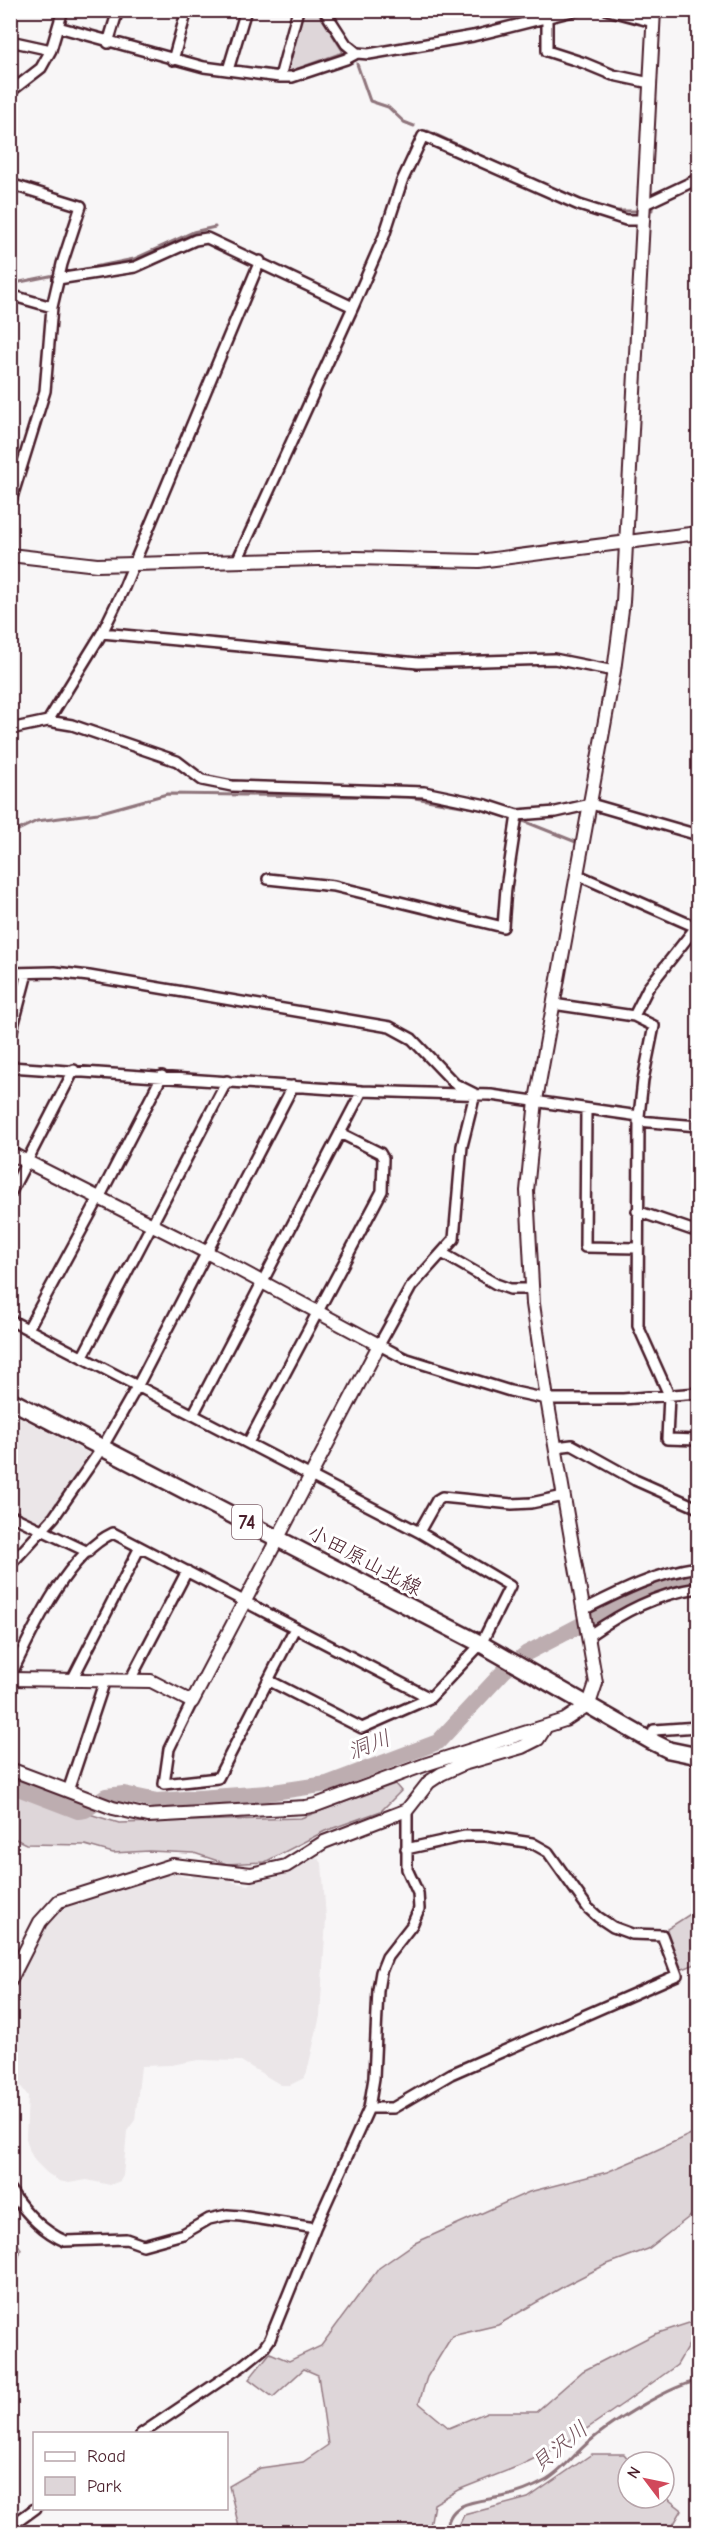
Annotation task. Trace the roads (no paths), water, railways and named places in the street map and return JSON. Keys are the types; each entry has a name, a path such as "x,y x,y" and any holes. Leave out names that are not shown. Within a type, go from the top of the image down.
{"main road":[{"name":"小田原山北線","path":"10,1400 482,1645 651,1741 669,1750 699,1756"}],"street":[{"path":"10,92 41,68 51,50 63,10"},
{"path":"108,42 118,10"},
{"path":"173,60 187,10"},
{"path":"228,70 246,10"},
{"path":"279,77 298,10"},
{"path":"324,10 346,44 357,53 369,54 473,36 578,10"},
{"path":"10,1769 113,1808 148,1816 306,1807 474,1748 545,1728 575,1716 589,1704 596,1683 547,1399 532,1289 527,1191 536,1100 591,804 614,671 623,602 653,16 608,10"},
{"path":"547,18 547,51 614,75 650,83"},
{"path":"58,27 173,60 279,77 303,74 346,60 357,53"},
{"path":"10,41 51,50"},
{"path":"237,561 353,307 384,236 402,181 423,136 579,204 626,219 643,220"},
{"path":"643,205 699,179"},
{"path":"10,184 81,206 58,279 52,307 45,391 10,504"},
{"path":"58,279 135,267 201,238 207,238 260,261 353,307"},
{"path":"48,721 102,633 133,565 260,261"},
{"path":"10,295 52,307"},
{"path":"10,555 97,565 356,558 479,561 699,533"},
{"path":"102,633 418,663 555,659 614,671"},
{"path":"10,729 48,721 72,725 177,761 202,780 232,786 424,792 477,803 516,819 591,804 699,835"},
{"path":"268,879 334,886 503,927 516,819"},
{"path":"578,875 697,928 648,988 634,1016"},
{"path":"10,974 55,972 89,976 390,1027 412,1039 454,1084 475,1094"},
{"path":"10,1038 27,973"},
{"path":"553,1004 634,1016 654,1026 643,1080 639,1118 638,1326 669,1395 667,1439 699,1440"},
{"path":"10,1062 11,1067 362,1091 475,1094 536,1100 586,1110 699,1126"},
{"path":"10,1194 74,1070"},
{"path":"28,1329 162,1076"},
{"path":"83,1356 153,1227 227,1081"},
{"path":"10,1565 54,1517 102,1448 208,1253 293,1086"},
{"path":"193,1414 362,1091"},
{"path":"295,1628 218,1778 164,1784 169,1749 192,1702 379,1345 411,1287 454,1239 462,1146 475,1094"},
{"path":"586,1110 585,1247 637,1248"},
{"path":"248,1443 382,1191 383,1158 380,1153 340,1133"},
{"path":"699,1140 697,1173 699,1174"},
{"path":"10,1153 208,1253 317,1314 414,1361 510,1391 547,1399 623,1399 699,1393"},
{"path":"638,1211 699,1232"},
{"path":"442,1253 496,1284 510,1289 532,1289"},
{"path":"10,1320 418,1532 510,1586 482,1645 430,1698 362,1728 268,1680"},
{"path":"556,1447 572,1445 635,1480 699,1508"},
{"path":"418,1532 437,1500 442,1497 512,1504 531,1503 564,1496"},
{"path":"10,1515 88,1552"},
{"path":"192,1702 151,1681 10,1678 62,1578 104,1537 113,1533 430,1698"},
{"path":"72,1680 140,1547"},
{"path":"584,1611 639,1582 665,1573 699,1567"},
{"path":"130,1680 187,1571"},
{"path":"588,1635 622,1612 651,1599 699,1588"},
{"path":"68,1791 105,1680"},
{"path":"651,1741 654,1730 699,1727"},
{"path":"10,1981 40,1922 59,1901 173,1865 251,1874 286,1866 324,1842 407,1810 429,1782 441,1774 463,1764 522,1747 538,1738 545,1728"},
{"path":"143,2432 242,2366 263,2349 270,2339 315,2228 369,2108 374,2078 378,1990 381,1972 387,1957 412,1925 419,1910 418,1893 407,1869 407,1810"},
{"path":"369,2108 393,2108 451,2074 677,1974 662,1935 632,1934 613,1928 588,1908 548,1852 532,1843 486,1836 465,1836 406,1849"},
{"path":"10,2190 27,2215 64,2241 126,2239 143,2245 183,2234 209,2219 227,2216 241,2216 315,2228"},
{"path":"10,2527 33,2510"}],"waterway":[{"path":"357,64 370,101 388,107 404,122 414,126"},
{"path":"254,69 273,71"},
{"path":"428,131 540,183"},
{"path":"670,187 698,174"},
{"path":"577,199 613,211 635,211"},
{"path":"10,284 134,259 193,232 215,227"},
{"path":"10,834 37,821 98,813 167,794 409,797 479,809 526,822 576,842"},
{"name":"洞川","path":"10,1785 78,1811 85,1810 106,1796 124,1794 157,1801 267,1793 327,1784 438,1742 504,1671 527,1653 644,1592 698,1577"},
{"name":"貝沢川","path":"447,2532 449,2521 459,2507 516,2493 545,2481 612,2424 673,2389 698,2381"}]}
